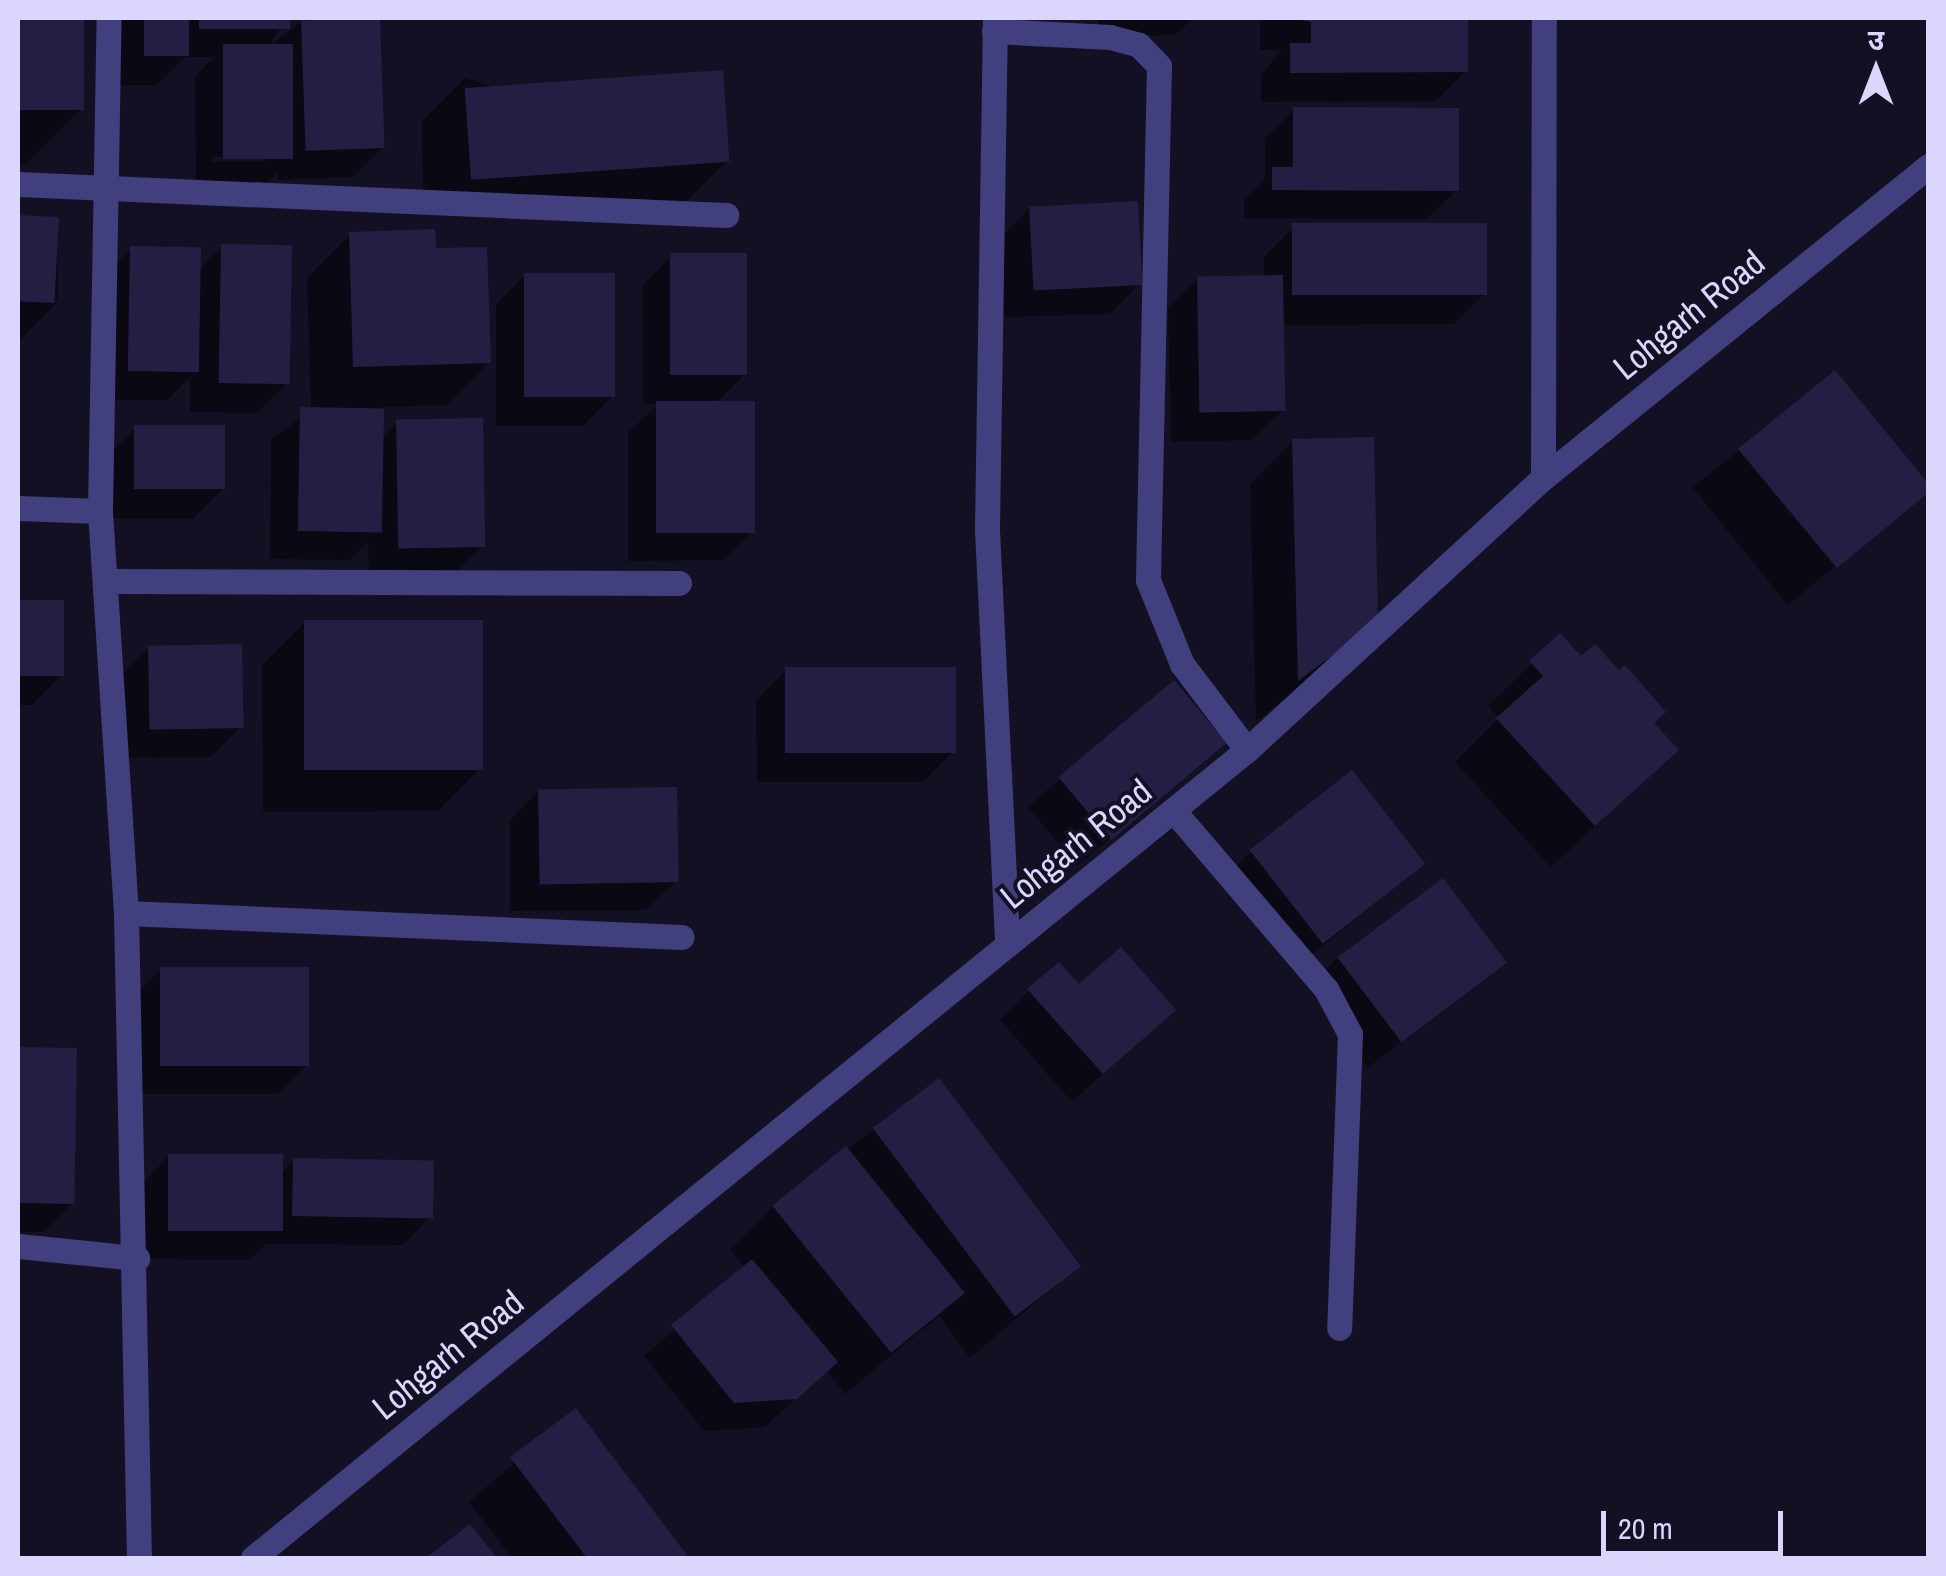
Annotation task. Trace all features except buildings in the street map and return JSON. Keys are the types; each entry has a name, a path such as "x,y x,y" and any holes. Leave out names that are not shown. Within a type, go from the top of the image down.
{"street":[{"path":"109,18 100,512 126,913 137,1258 139,1558"},
{"path":"1542,478 1544,18"},
{"path":"1007,946 987,530 994,24 1110,37 1139,45 1160,66 1148,580 1182,664 1247,750"},
{"name":"Lohgarh Road","path":"253,1558 1247,750 1542,478 1928,166"},
{"path":"18,184 726,215"},
{"path":"18,508 100,512"},
{"path":"106,581 679,583"},
{"path":"1174,810 1326,989 1350,1034 1339,1328"},
{"path":"126,913 681,937"},
{"path":"18,1246 137,1258"}]}
